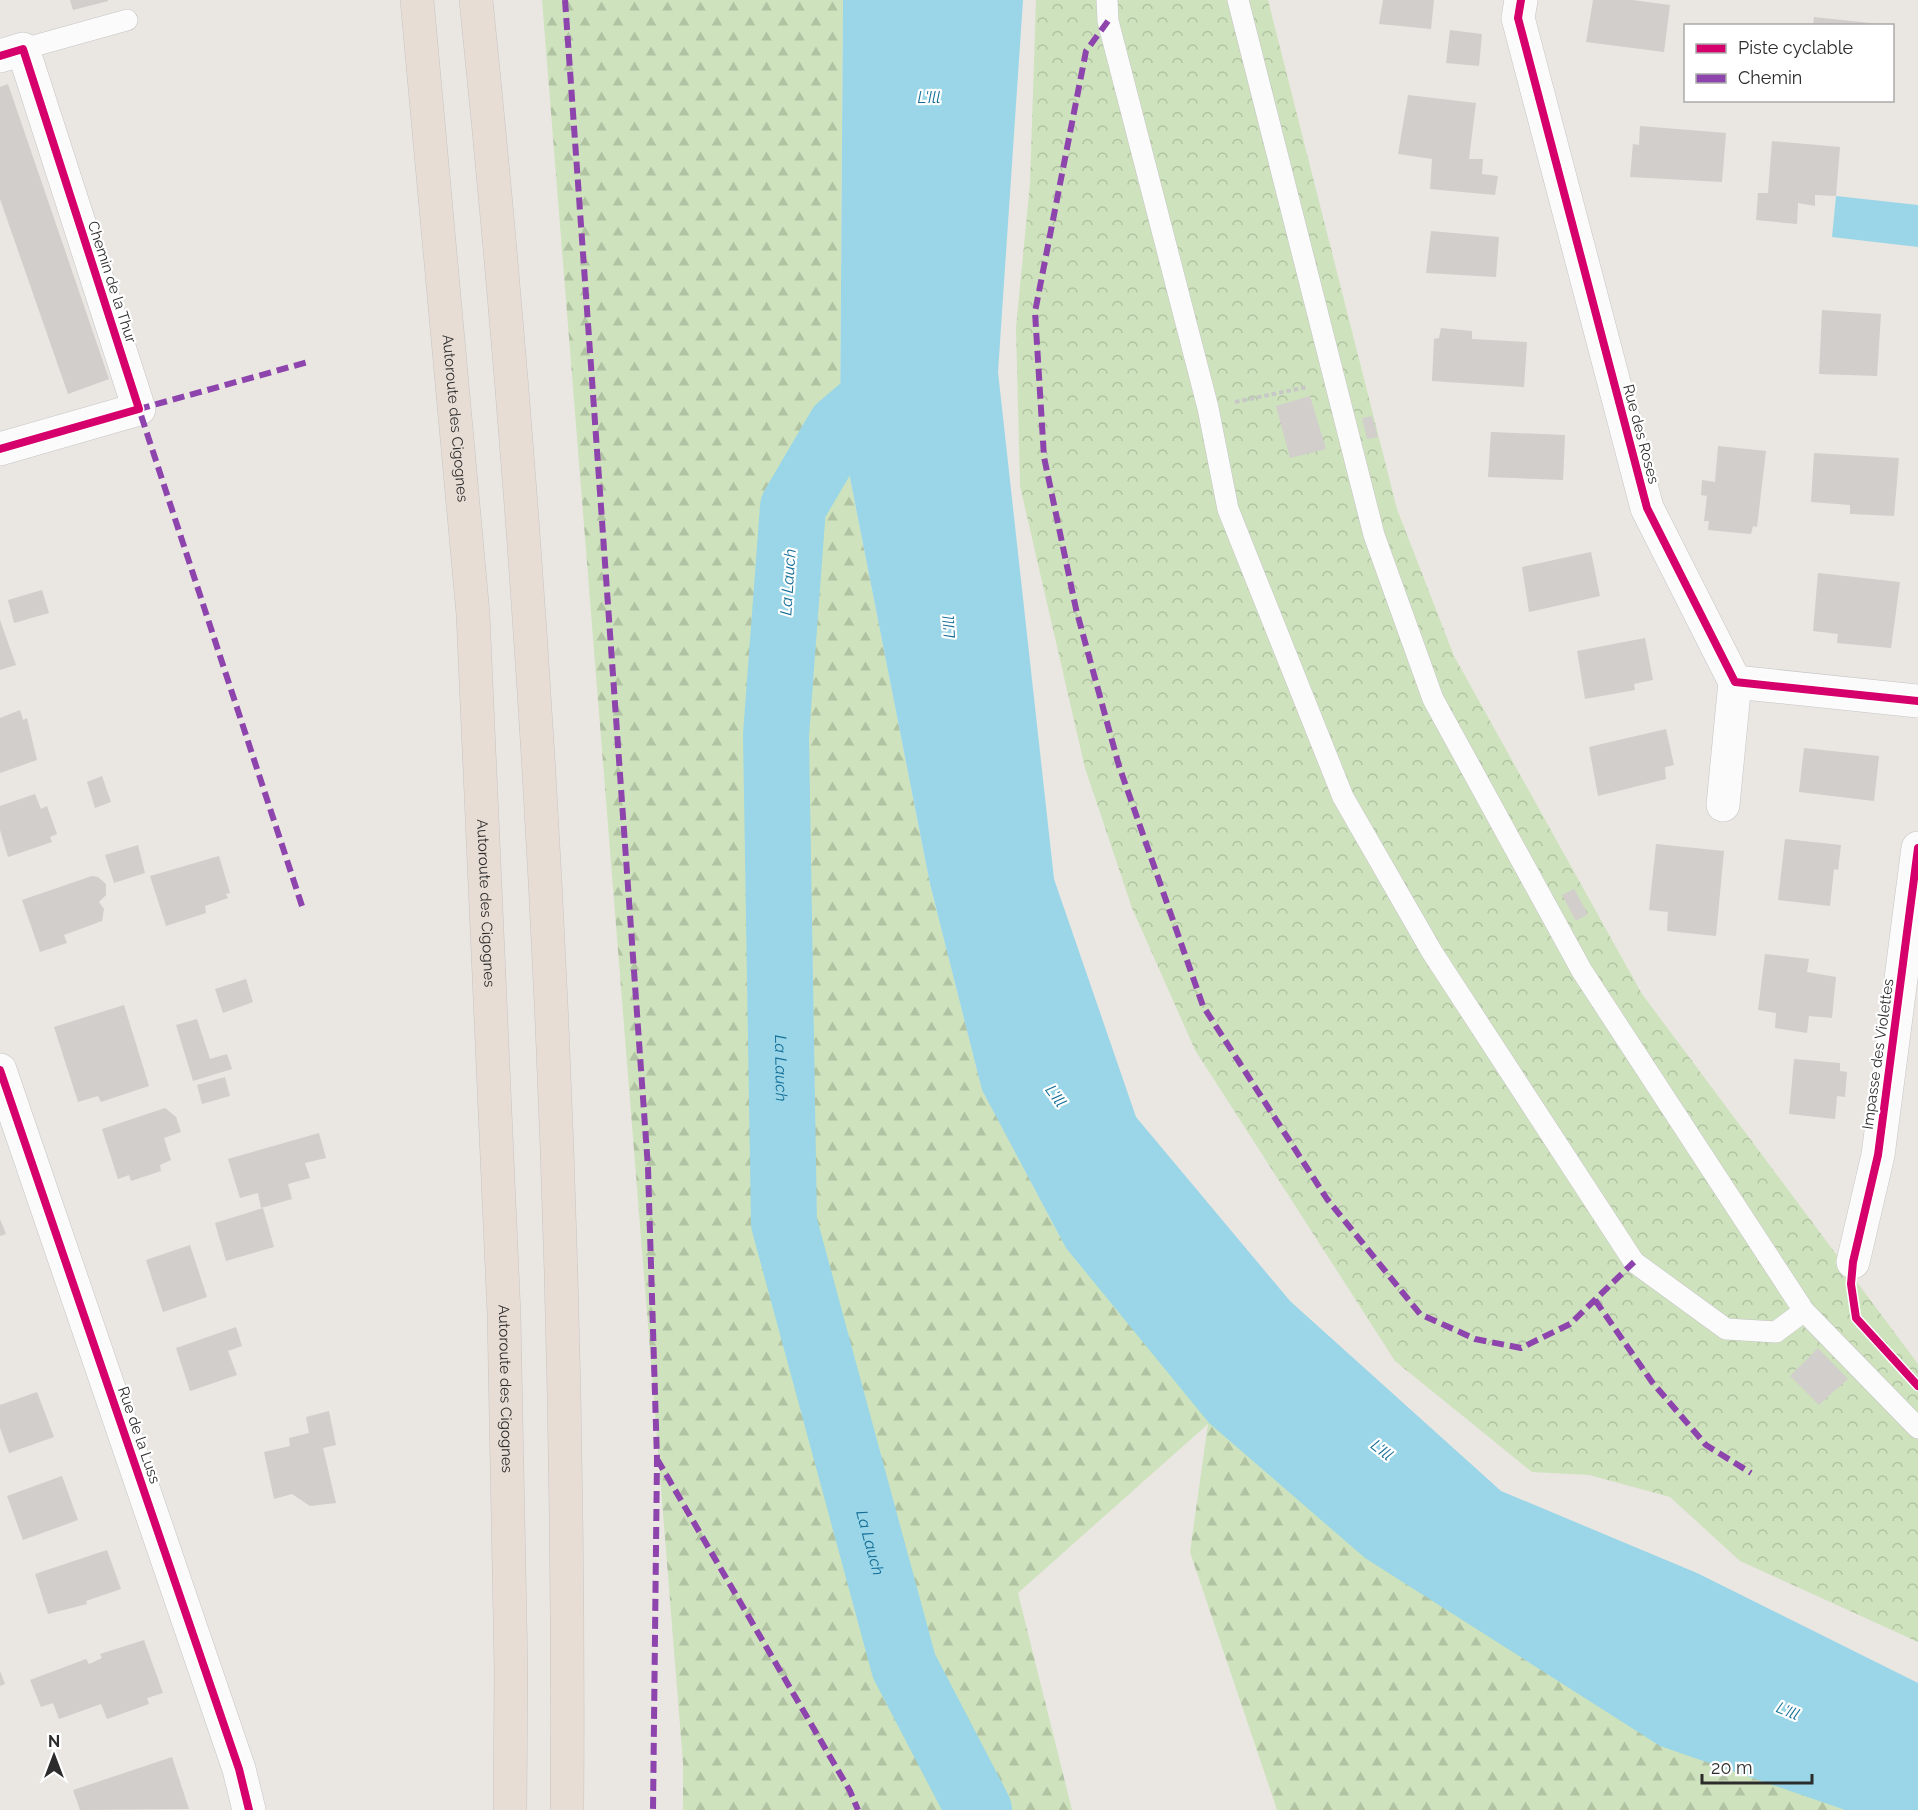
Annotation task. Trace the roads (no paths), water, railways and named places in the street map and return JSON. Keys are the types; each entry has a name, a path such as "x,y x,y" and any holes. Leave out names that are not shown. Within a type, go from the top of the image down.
{"highway":[{"name":"Autoroute des Cigognes","path":"417,0 473,614 504,1315 511,1670 510,1810"},
{"path":"476,0 492,160 529,613 549,963 564,1319 567,1810"}],"street":[{"name":"Rue des Roses","path":"1521,0 1518,18 1647,508 1735,682"},
{"name":"Chemin de la Thur","path":"0,449 139,409 11,52"},
{"path":"1723,805 1735,682 1918,701"},
{"name":"Impasse des Violettes","path":"1853,1262 1878,1155 1912,942 1918,848"},
{"name":"Rue de la Luss","path":"0,1070 239,1769 249,1810"}],"lane":[{"path":"1107,0 1108,21 1208,408 1228,509 1343,796 1432,952 1634,1262 1726,1329 1776,1332 1804,1311"},
{"path":"1238,0 1374,535 1433,699 1582,970 1804,1311 1918,1428"},
{"path":"11,52 127,20"}],"water":[{"name":"L'Ill","path":"843,0 1023,0 998,372 1054,879 1136,1117 1290,1301 1501,1491 1697,1573 1918,1683 1918,1810 1845,1810 1660,1746 1365,1558 1209,1423 1066,1248 982,1090 930,884 840,427"},
{"path":"1836,196 1918,205 1918,247 1832,237"}],"waterway":[{"name":"La Lauch","path":"908,369 840,427 793,507 776,735 784,1223 904,1666 979,1810"}]}
